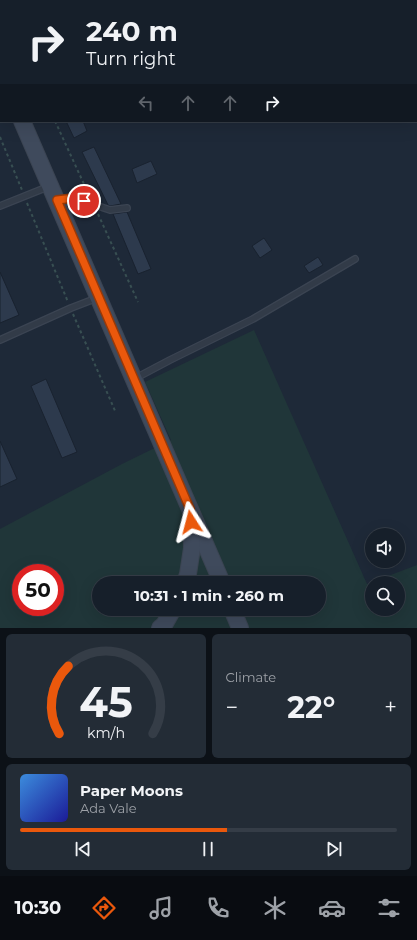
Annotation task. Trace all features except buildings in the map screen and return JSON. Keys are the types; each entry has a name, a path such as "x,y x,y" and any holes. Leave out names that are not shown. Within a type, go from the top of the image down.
{"main road":[{"path":"22,122 219,576"},
{"path":"187,576 192,548 190,509"},
{"path":"160,628 164,625 169,616"},
{"path":"235,616 240,628"}],"lane":[{"path":"0,206 50,186"},
{"path":"57,200 74,198 110,210 127,208"},
{"path":"134,379 253,319 355,259"},
{"path":"0,340 71,308 99,298"}],"path":[{"path":"0,137 116,414"}],"green space":[{"path":"254,330 365,580 365,616 405,616 405,576 388,576 417,565 417,628 0,628 0,529 122,464 171,440 145,382"}],"route":[{"path":"84,201 74,198 57,200 190,509 191,522"}]}
